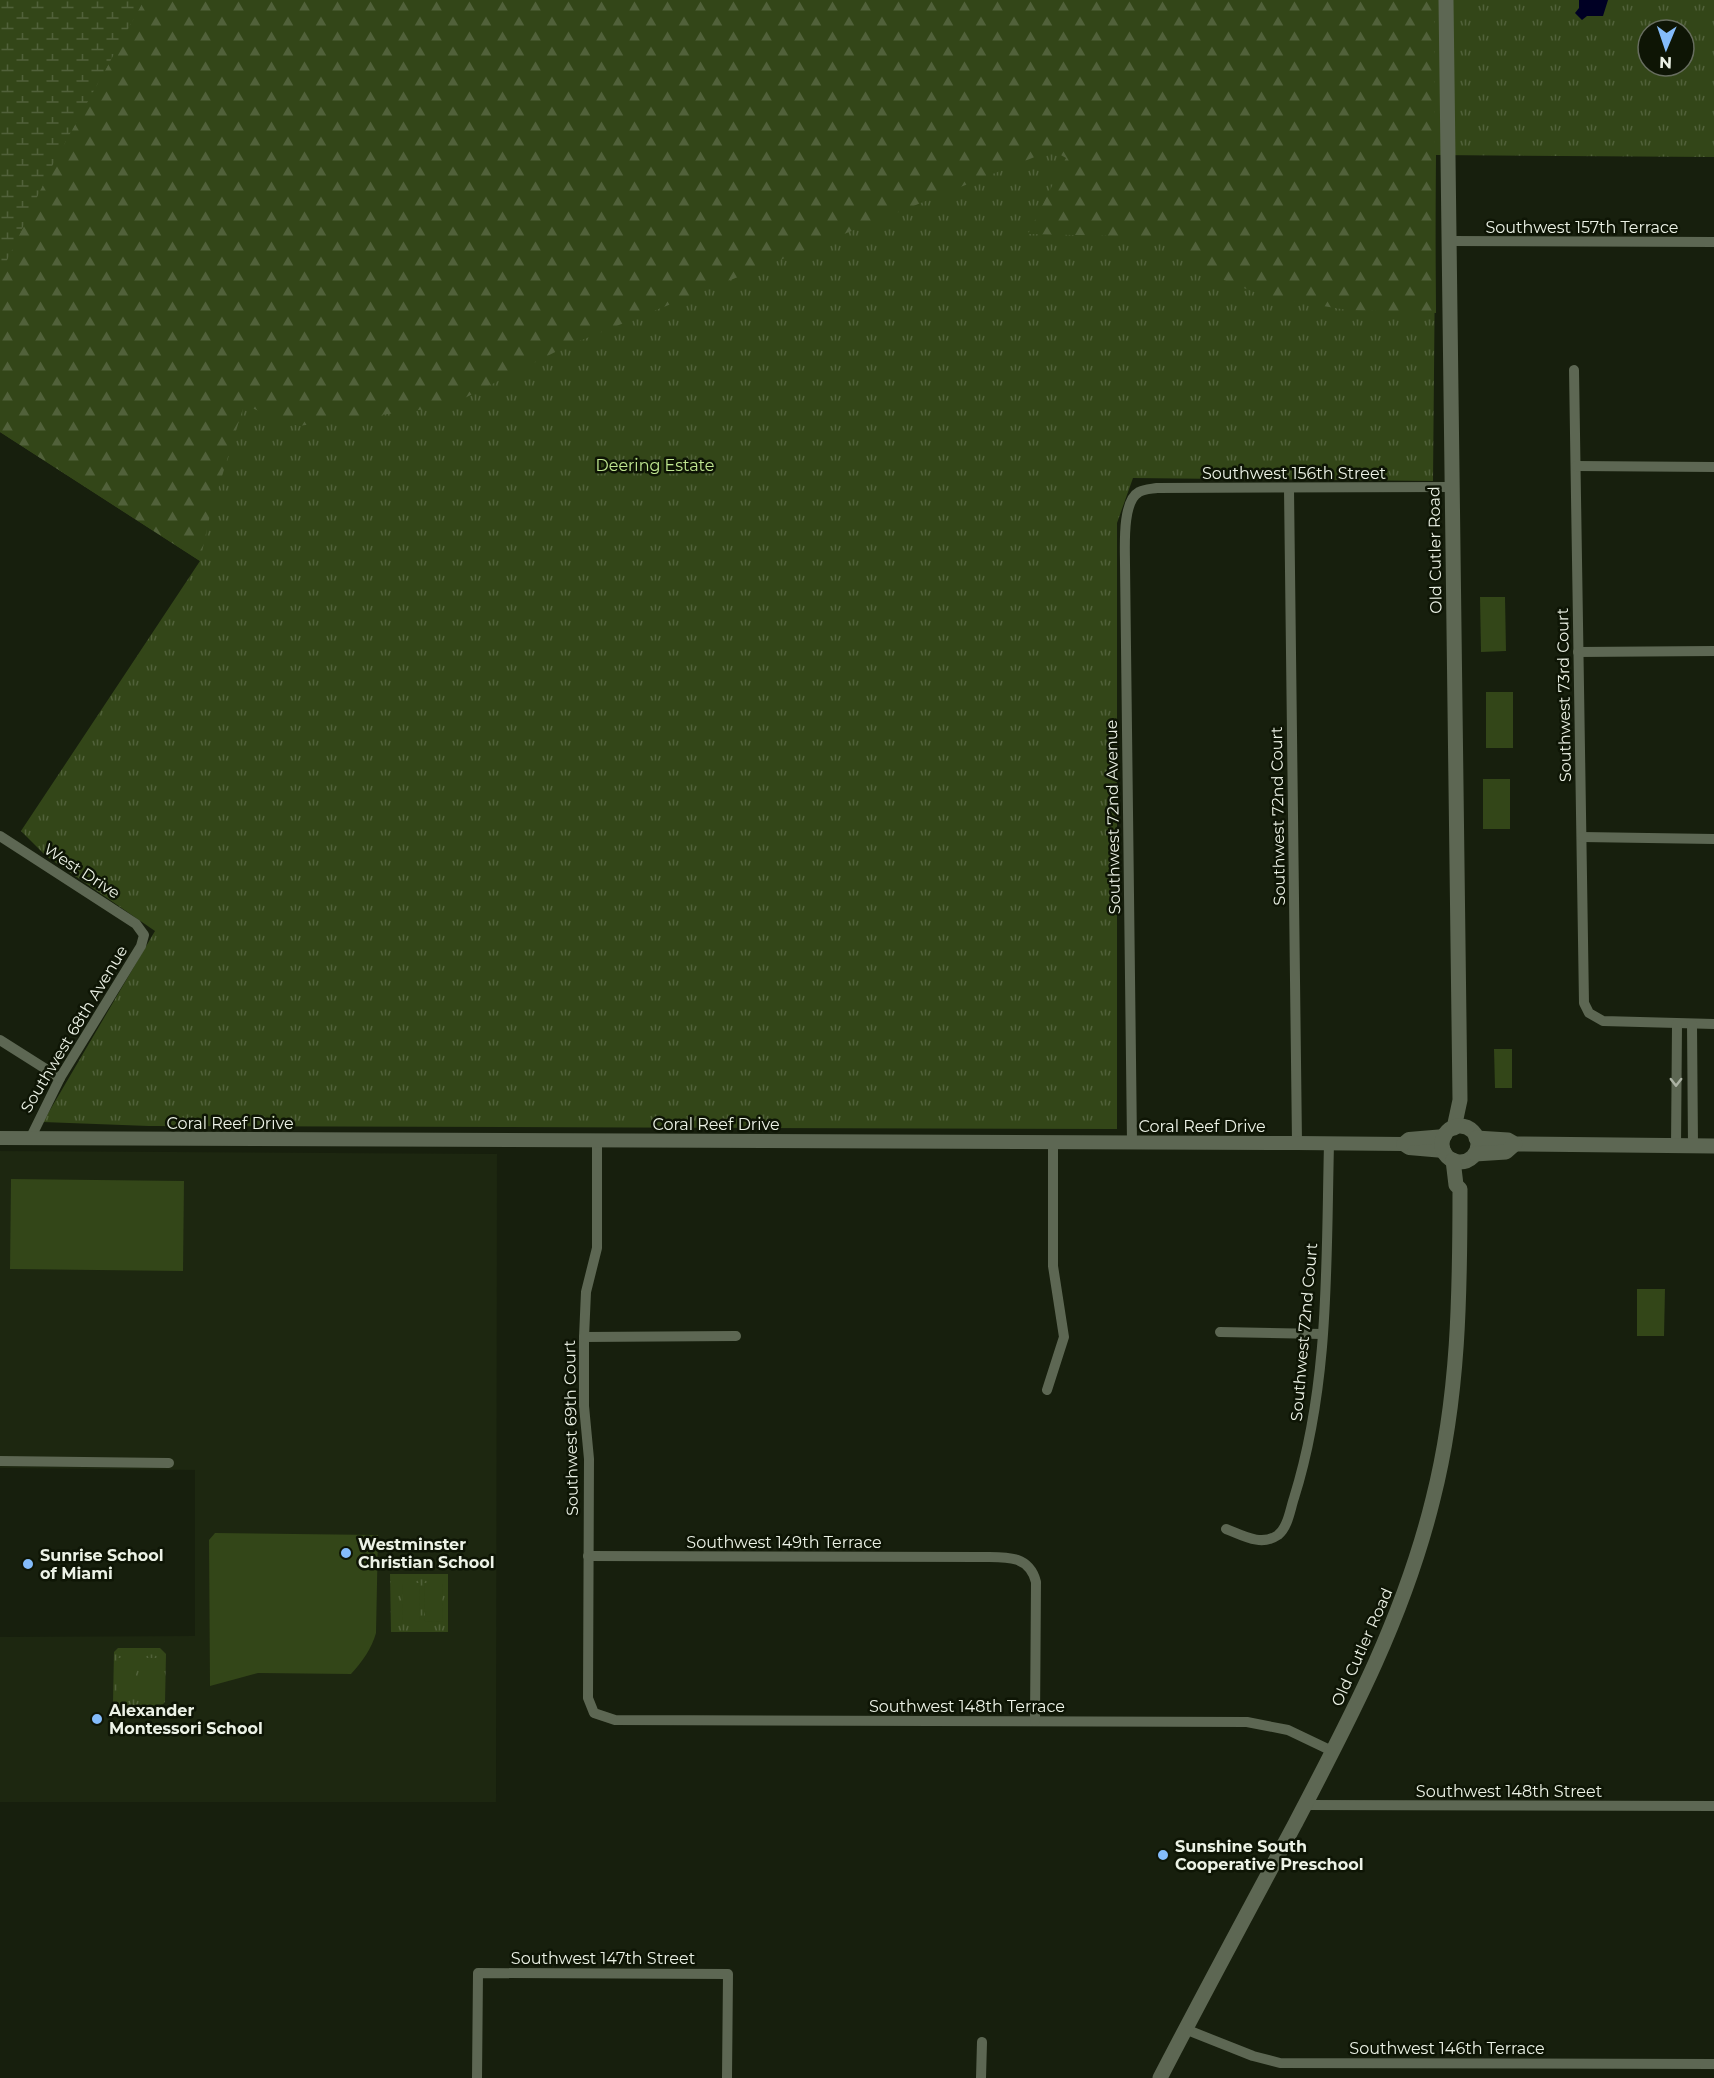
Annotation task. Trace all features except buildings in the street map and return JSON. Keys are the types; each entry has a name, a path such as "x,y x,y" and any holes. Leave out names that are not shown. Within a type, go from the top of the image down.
{"main road":[{"name":"Old Cutler Road","path":"1160,2078 1364,1692 1394,1624 1415,1565 1434,1497 1449,1417 1458,1343 1460,1189 1456,1185 1460,1100 1446,0"},
{"name":"Old Cutler Road","path":"1457,1140 1472,1156 1465,1185 1460,1189"},
{"path":"1515,1144 1506,1152 1472,1156 1462,1162 1457,1140 1508,1140 1515,1144 1714,1146"}],"street":[{"name":"Southwest 157th Terrace","path":"1450,241 1714,242"},
{"name":"Southwest 73rd Court","path":"1574,370 1583,999 1586,1008 1593,1016 1612,1022 1677,1024"},
{"path":"1576,466 1714,467"},
{"name":"Southwest 156th Street","path":"1136,493 1157,488 1452,487"},
{"name":"Southwest 72nd Court","path":"1289,489 1297,1143"},
{"name":"Southwest 72nd Avenue","path":"1132,1142 1125,564 1127,518 1131,500 1136,493"},
{"path":"1578,652 1714,651"},
{"name":"West Drive","path":"0,836 136,924 144,935"},
{"path":"1582,837 1714,839"},
{"name":"Southwest 68th Avenue","path":"30,1139 60,1078 141,946 144,935"},
{"path":"1676,1146 1677,1024 1714,1024"},
{"path":"1692,1024 1693,1146"},
{"path":"0,1040 60,1078"},
{"name":"Coral Reef Drive","path":"0,1138 1329,1144 1403,1144 1409,1139 1457,1140"},
{"name":"Southwest 69th Court","path":"597,1140 597,1248 586,1292 584,1337 584,1406 589,1460 588,1698 597,1714"},
{"path":"1047,1390 1065,1337 1053,1266 1053,1141"},
{"name":"Southwest 72nd Court","path":"1226,1529 1256,1540 1278,1535 1285,1527 1297,1488 1313,1417 1322,1334 1329,1234 1329,1144"},
{"path":"1220,1332 1322,1334"},
{"path":"584,1337 736,1336"},
{"path":"0,1461 169,1463"},
{"name":"Southwest 149th Terrace","path":"588,1556 980,1557 1021,1560 1034,1574 1036,1590 1035,1721"},
{"name":"Southwest 148th Terrace","path":"597,1714 615,1720 1259,1723 1288,1730 1332,1751"},
{"name":"Southwest 148th Street","path":"1304,1805 1714,1806"},
{"name":"Southwest 147th Street","path":"477,2078 478,1973 728,1974 727,2078"},
{"name":"Southwest 146th Terrace","path":"1185,2030 1275,2062 1714,2064"},
{"path":"981,2078 982,2042"}],"shaded area":[{"name":"Westminster Christian School","path":"0,1151 497,1154 496,1802 0,1802 0,1637 195,1636 195,1470 0,1468"}],"green space":[{"name":"Deering Estate","path":"0,0 1714,0 1714,157 1436,155 1433,481 1133,478 1117,523 1117,1129 149,1126 43,1122 155,931 46,856 21,831 200,561 0,432"},
{"path":"0,0 144,0 51,168 0,275"},
{"path":"144,0 1434,0 1436,313 1347,310 1264,296 1191,267 1164,237 1028,234 1066,158 1052,150 567,346 449,406 298,426 244,405 210,515 200,561 0,432 0,275 51,168"},
{"path":"1480,597 1505,597 1506,651 1481,652"},
{"path":"1486,692 1513,692 1513,748 1486,748"},
{"path":"1483,779 1510,779 1510,829 1483,829"},
{"path":"1494,1049 1512,1049 1512,1088 1495,1088"},
{"path":"11,1179 184,1181 183,1271 10,1269"},
{"path":"1637,1289 1665,1289 1664,1336 1637,1336"},
{"path":"215,1533 378,1535 376,1633 366,1655 351,1674 258,1673 210,1686 209,1540"},
{"path":"390,1574 448,1574 448,1632 391,1632"},
{"path":"402,1583 419,1583 420,1621 403,1621"},
{"path":"424,1583 442,1583 443,1621 425,1622"},
{"path":"118,1648 160,1648 166,1654 165,1702 160,1707 117,1706 113,1703 114,1652"},
{"path":"118,1658 136,1658 136,1696 118,1696"},
{"path":"142,1658 160,1658 160,1696 142,1696"}],"water":[{"path":"1579,0 1608,0 1603,16 1587,16 1582,20 1575,13 1579,8"}],"place":[{"name":"Westminster Christian School","path":"346,1553"},
{"name":"Sunrise School of Miami","path":"28,1564"},
{"name":"Alexander Montessori School","path":"97,1719"},
{"name":"Sunshine South Cooperative Preschool","path":"1163,1855"}]}
